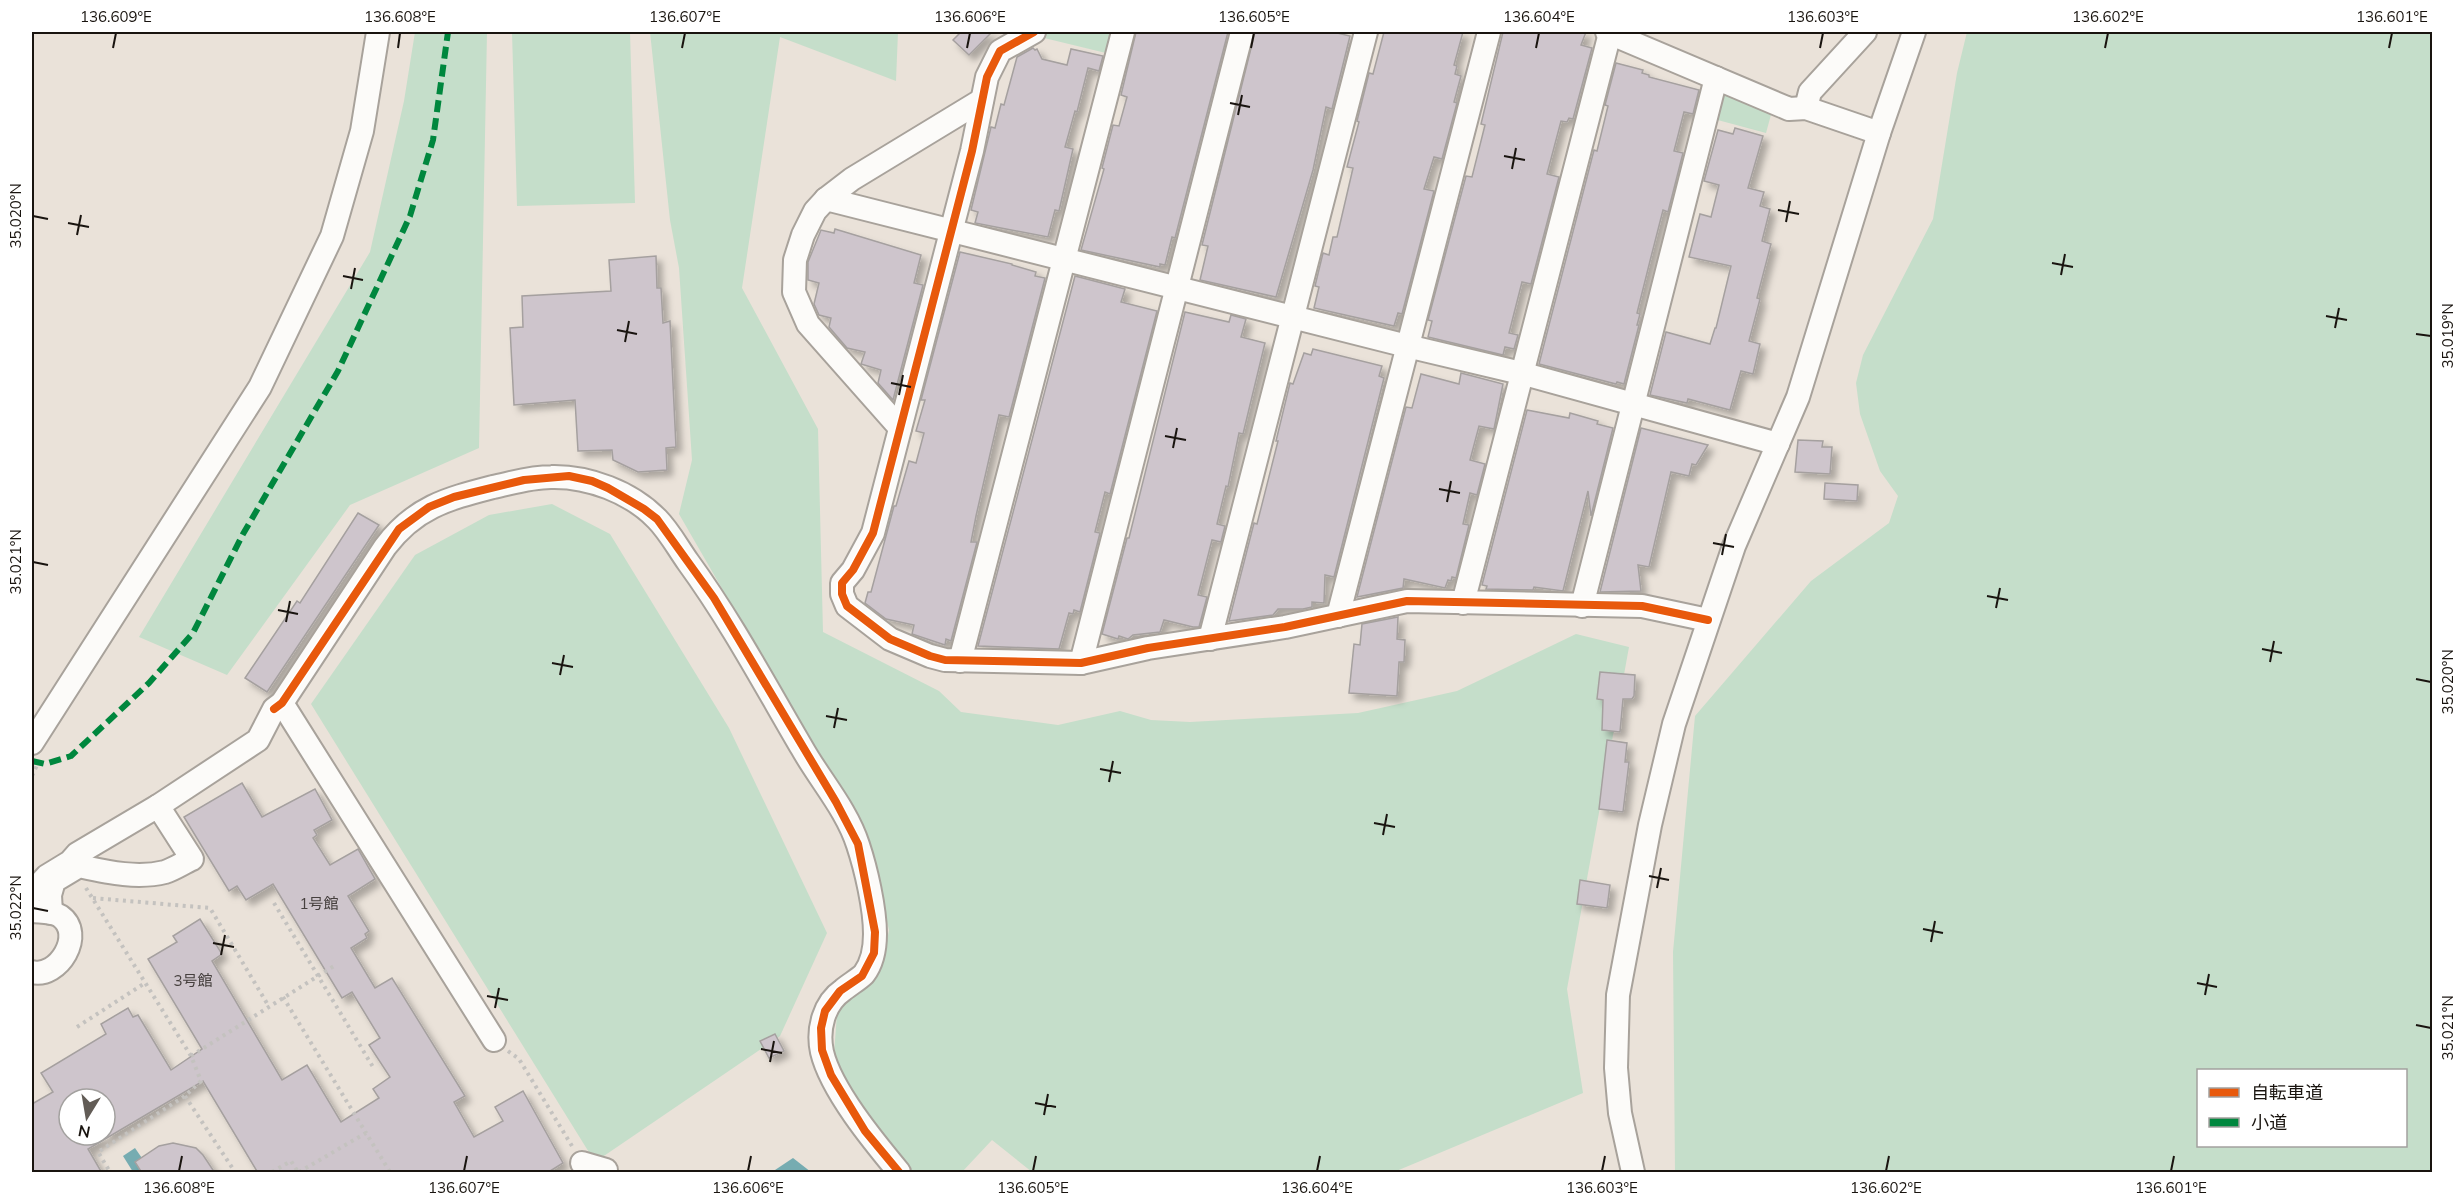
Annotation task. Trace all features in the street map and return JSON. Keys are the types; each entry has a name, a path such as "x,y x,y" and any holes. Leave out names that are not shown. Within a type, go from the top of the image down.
{"street":[{"path":"35,753 260,387 332,236 362,131 378,32"},
{"path":"1034,32 1000,51 987,77 972,151 873,533 854,570 842,583 842,594 847,606 891,639 930,657 960,661 1081,663 1158,646 1338,616 1407,601 1642,606 1708,620"},
{"path":"960,661 1123,32"},
{"path":"1081,663 1242,32"},
{"path":"1210,639 1366,32"},
{"path":"1338,616 1489,32"},
{"path":"1463,603 1609,32 1790,109 1806,108 1879,133"},
{"path":"1806,108 1810,92 1865,32"},
{"path":"1634,1173 1620,1113 1616,1068 1618,995 1650,825 1674,724 1738,535 1798,398 1879,133 1914,32"},
{"path":"1582,606 1716,78"},
{"path":"900,428 808,324 794,292 795,260 815,211 826,199 852,179 982,100"},
{"path":"826,199 1521,373 1778,444"},
{"path":"32,892 46,876 70,862 77,854 158,806 258,740 278,706 399,529 429,507 454,497 524,480 569,476 592,481 644,508 657,519 714,597 836,802 858,844 875,932 874,953 862,976 840,991 825,1011 821,1028 822,1050 831,1075 865,1131 898,1173"},
{"path":"278,706 494,1040"},
{"path":"33,977 59,962 70,944 68,925 61,917 41,912 50,895 54,880 79,866 105,872 138,875 166,872 192,859 158,806"},
{"path":"582,1163 606,1170 606,1173"}],"path":[{"path":"32,776 35,753"},
{"path":"84,884 191,1056 201,1081 184,1096 98,1152 110,1173"},
{"path":"92,898 210,908 268,1005"},
{"path":"274,903 373,1067"},
{"path":"191,1056 268,1005 334,966"},
{"path":"77,1027 146,983"},
{"path":"283,997 390,1173"},
{"path":"494,1040 519,1059 582,1163"},
{"path":"184,1096 235,1173"},
{"path":"272,1173 291,1161 298,1173 366,1133"}],"green space":[{"path":"415,32 487,32 479,448 350,505 227,675 139,637 370,252 404,101"},
{"path":"512,32 630,32 635,203 517,206"},
{"path":"650,32 898,32 896,81 780,37 742,288 818,429 823,632 939,691 961,712 1058,725 1120,711 1151,720 1190,722 1358,713 1457,691 1576,634 1629,647 1567,989 1583,1093 1394,1172 1032,1172 992,1140 962,1172 912,1172 865,1117 834,1054 837,1014 846,999 869,983 883,962 889,930 868,842 679,514 692,460 679,268 670,220"},
{"path":"1046,32 1112,32 1106,53 1040,37"},
{"path":"1967,32 2432,32 2432,1172 1675,1172 1673,952 1695,716 1811,581 1889,523 1898,496 1880,471 1860,414 1856,383 1863,355 1933,219 1957,73"},
{"path":"1728,92 1772,111 1766,133 1714,119 1722,94"},
{"path":"552,504 610,534 729,728 827,933 780,1036 595,1162 311,704 415,555 489,515"}],"water":[{"path":"135,1148 148,1167 139,1172 133,1172 123,1156"},
{"path":"793,1158 811,1172 772,1172"}],"building":[{"path":"961,32 992,32 969,55 953,40"},
{"path":"1136,32 1228,32 1175,238 1172,237 1165,265 1160,264 1160,267 1081,250 1104,169 1102,168 1113,125 1119,126 1127,97 1121,95"},
{"path":"1255,32 1333,32 1350,36 1332,109 1326,107 1313,170 1276,297 1200,280 1208,246 1202,245"},
{"path":"1384,32 1463,32 1454,65 1457,66 1455,74 1461,76 1454,102 1457,103 1442,159 1434,157 1424,189 1434,191 1402,314 1398,313 1394,326 1314,308 1319,287 1315,286 1323,253 1329,255 1333,237 1337,237 1353,168 1347,167 1359,122 1357,121 1369,73 1373,74"},
{"path":"1503,32 1586,32 1581,45 1592,48 1573,119 1569,118 1567,122 1561,121 1547,174 1559,177 1531,284 1522,282 1509,333 1518,335 1514,349 1505,347 1503,355 1428,337 1432,321 1428,320 1466,176 1472,177 1485,125 1481,124"},
{"path":"1033,48 1037,49 1042,59 1067,65 1071,49 1103,56 1099,71 1088,68 1065,147 1073,149 1059,211 1055,210 1048,237 975,223 978,212 971,210 991,127 995,128 1001,104 1004,105 1017,57"},
{"path":"1616,63 1643,70 1642,73 1649,77 1699,90 1693,114 1684,112 1674,151 1683,153 1668,212 1663,210 1637,313 1640,314 1637,325 1639,325 1624,384 1617,382 1616,384 1539,364 1594,150 1597,151 1608,106 1605,105"},
{"path":"1735,128 1763,136 1748,188 1764,192 1760,206 1770,209 1762,241 1771,244 1749,341 1760,344 1753,374 1741,371 1730,410 1688,399 1687,403 1650,395 1666,332 1710,344 1716,328 1731,266 1689,257 1700,214 1711,217 1719,185 1704,181 1718,130 1733,134"},
{"path":"835,229 921,255 914,283 923,285 893,400 878,383 881,370 861,364 865,352 847,348 829,327 831,318 819,315 814,304 819,283 808,280 808,262 821,230 834,233"},
{"path":"960,252 1012,264 1036,272 1035,276 1045,278 1009,417 999,415 971,542 977,542 951,641 946,639 945,645 912,634 914,625 886,619 865,603 868,592 871,592 894,506 896,506 909,461 916,463 924,433 916,431 925,400 921,400"},
{"path":"656,256 657,288 661,288 663,323 670,321 676,447 666,448 667,470 638,472 613,460 612,450 578,451 575,400 514,405 510,328 523,327 522,296 611,291 609,260"},
{"path":"1075,276 1125,289 1121,302 1157,311 1110,494 1105,492 1095,532 1100,533 1080,612 1074,610 1073,614 1069,613 1059,649 978,646"},
{"path":"1185,312 1229,322 1231,315 1246,319 1241,337 1265,343 1243,434 1239,433 1228,487 1226,486 1217,524 1225,526 1221,542 1212,540 1198,595 1207,597 1199,627 1164,620 1160,632 1133,635 1128,639 1119,636 1118,639 1102,634 1127,538 1129,538"},
{"path":"1313,349 1382,366 1379,376 1384,378 1334,577 1325,575 1324,603 1312,602 1312,607 1278,609 1273,615 1229,621 1254,523 1257,524 1290,383 1293,384 1304,353 1311,355"},
{"path":"1461,373 1503,384 1494,429 1479,426 1470,460 1485,464 1477,495 1470,493 1463,524 1469,525 1456,578 1452,577 1451,581 1448,580 1445,588 1404,579 1403,588 1357,597 1406,407 1412,408 1421,374 1459,384"},
{"path":"1527,410 1569,418 1570,413 1613,428 1591,516 1588,491 1563,591 1534,587 1533,590 1486,589 1487,586 1482,585"},
{"path":"1641,428 1708,445 1696,465 1692,464 1689,476 1671,472 1649,567 1638,565 1641,591 1600,592"},
{"path":"1798,440 1823,441 1822,447 1832,447 1830,474 1795,472"},
{"path":"1825,483 1858,485 1857,501 1824,499"},
{"path":"358,513 379,525 267,692 245,678 297,601 300,603"},
{"path":"1398,617 1397,639 1405,640 1404,662 1399,662 1397,696 1349,693 1354,644 1360,645 1362,624"},
{"path":"1600,672 1635,675 1634,696 1632,699 1623,699 1620,732 1602,730 1603,700 1597,699"},
{"path":"1607,740 1627,743 1625,762 1629,762 1623,812 1599,809"},
{"path":"242,783 262,817 315,789 332,820 314,830 317,835 313,838 330,865 358,849 375,879 348,896 369,931 365,934 367,938 351,948 375,988 392,978 465,1096 454,1102 474,1137 503,1121 495,1107 523,1091 563,1163 547,1173 258,1173 203,1081 117,1132 117,1087 57,1087 57,1147 91,1147 88,1149 102,1173 32,1173 32,1104 53,1092 41,1073 106,1034 101,1024 128,1008 133,1017 138,1015 171,1070 202,1049 148,959 177,942 173,936 200,919 222,954 212,961 282,1080 307,1065 341,1122 379,1098 373,1089 390,1077 369,1045 380,1038 352,992 342,998 273,884 246,900 237,886 229,891 184,817"},
{"path":"1580,880 1610,885 1607,908 1577,904"},
{"path":"775,1034 784,1051 769,1058 760,1041"},
{"path":"173,1143 196,1148 215,1173 142,1173 135,1162 159,1146"}],"marked path":[{"path":"32,761 45,764 71,756 149,683 193,633 243,534 338,371 410,216 433,140 448,32"}],"cycle path":[{"path":"1034,32 1000,51 987,77 972,151 873,533 853,570 842,583 842,594 847,606 890,639 945,660 1081,663 1148,648 1285,627 1407,601 1642,606 1708,620"},
{"path":"274,709 282,703 399,529 429,507 454,497 524,480 569,476 592,481 608,488 644,509 657,519 714,598 836,802 858,844 875,932 874,953 862,976 840,991 825,1011 821,1028 822,1050 831,1075 865,1131 899,1172"}]}
